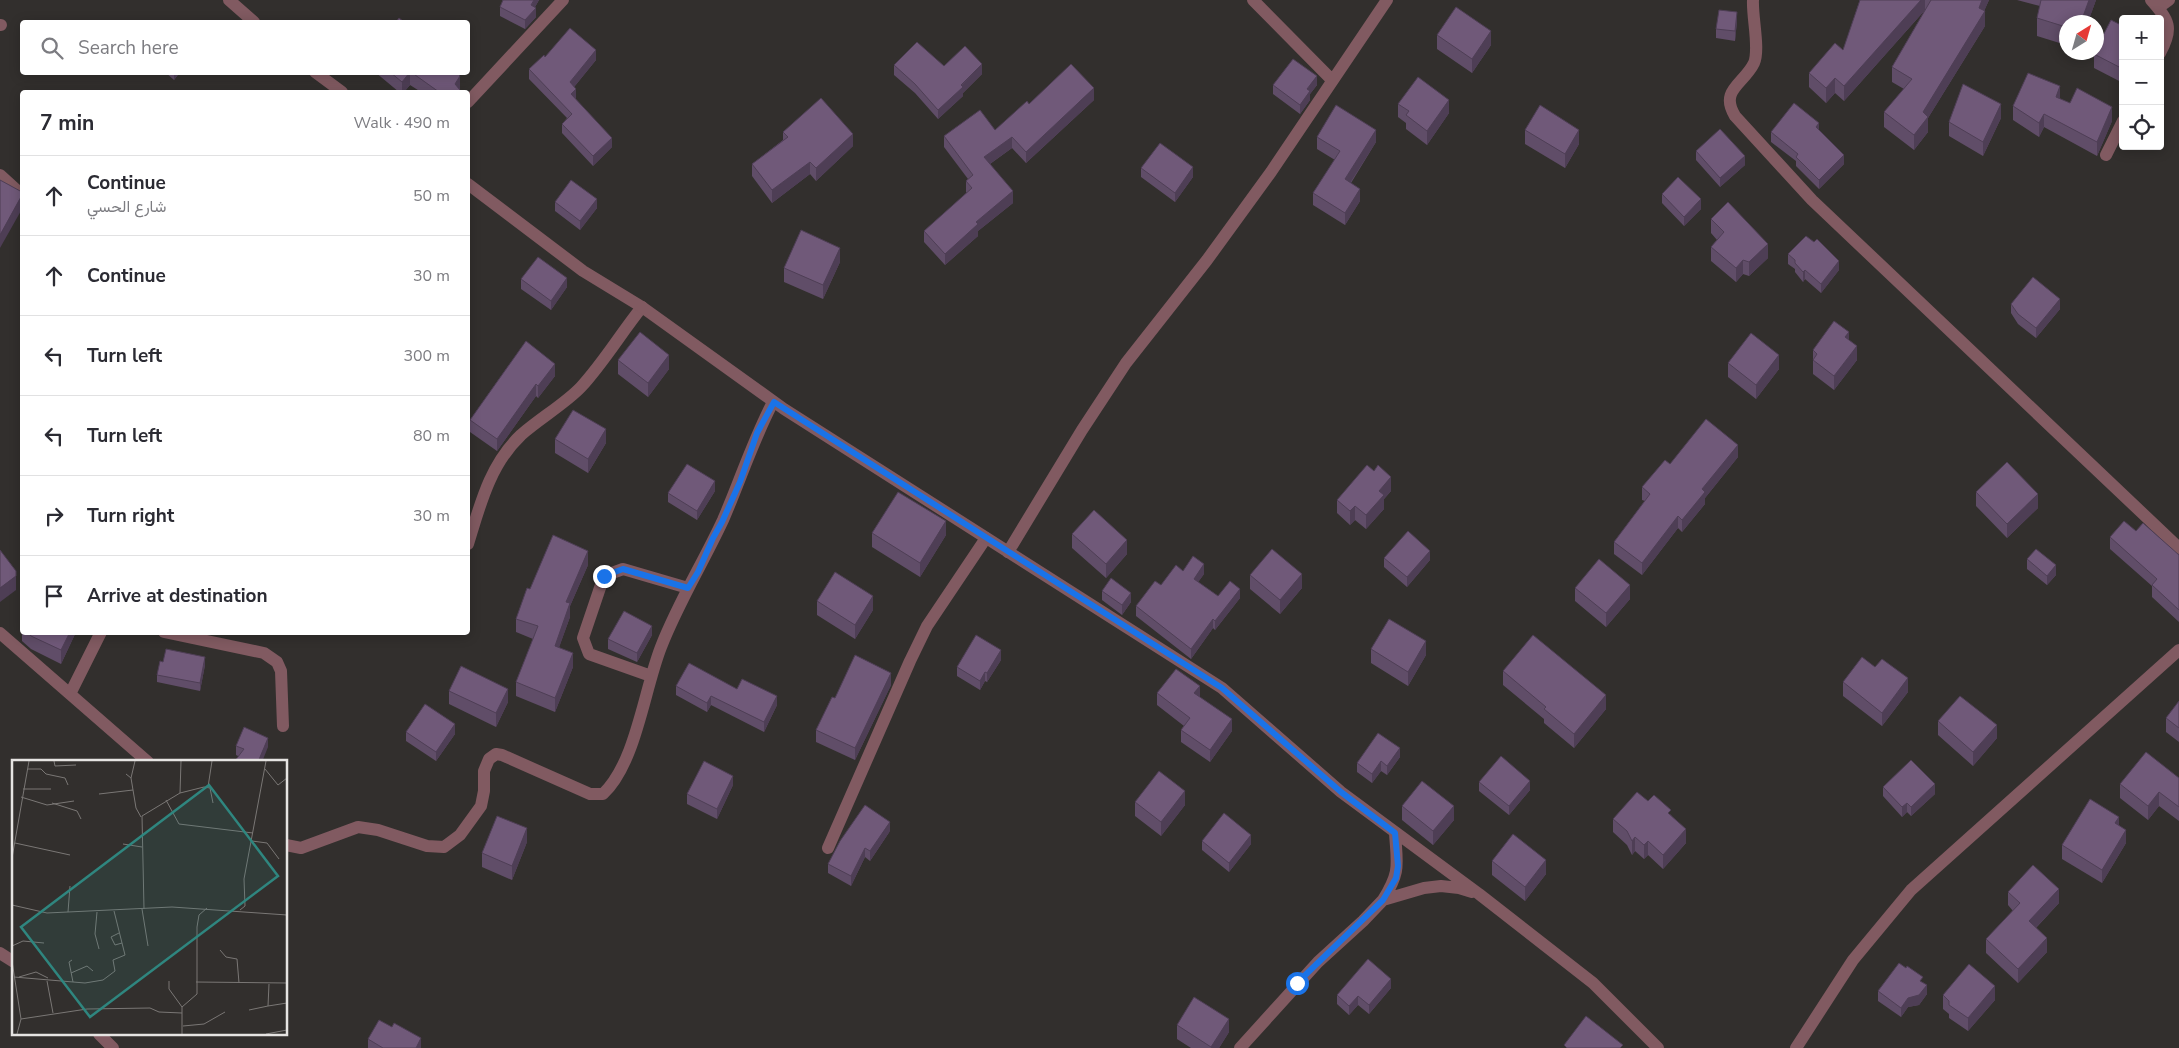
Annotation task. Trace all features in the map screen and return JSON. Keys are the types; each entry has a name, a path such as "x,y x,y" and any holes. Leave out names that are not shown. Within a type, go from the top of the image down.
{"street":[{"path":"229,0 252,20"},
{"path":"470,100 563,0"},
{"path":"1254,0 1332,80"},
{"path":"1008,552 1082,430 1126,362 1207,260 1271,172 1387,0"},
{"path":"1754,0 1753,17 1756,56 1750,68 1730,95 1730,105 1735,116 1812,200 2179,548"},
{"path":"2161,15 2154,4 2169,0"},
{"path":"2164,19 2169,27 2167,41 2164,46"},
{"path":"319,75 339,90"},
{"path":"2106,155 2119,129"},
{"path":"0,175 20,192"},
{"path":"470,186 583,271 642,307 774,402 1222,688 1341,792 1479,894 1593,984 1658,1048"},
{"path":"470,537 485,488 501,460 520,436 580,388 642,307"},
{"path":"288,845 301,848 358,827 378,830 427,846 444,847 460,835 481,806 484,791 484,771 489,759 496,754 590,794 603,794 618,777 633,742 651,676 670,624 722,522 740,482 757,433 774,402"},
{"path":"828,848 927,626 986,538"},
{"path":"651,676 589,654 583,638 604,576 623,569 688,588"},
{"path":"0,633 146,760"},
{"path":"70,694 100,635"},
{"path":"178,635 264,653 277,662 282,670 283,726"},
{"path":"1796,1048 1853,960 1911,890 2179,650"},
{"path":"1240,1048 1318,962 1383,900 1396,878 1398,866 1395,833"},
{"path":"1383,900 1424,888 1441,886 1459,888 1479,894"},
{"path":"0,953 12,961"},
{"path":"101,1036 113,1048"}],"building":[{"path":"503,0 534,0 531,5 536,8 525,20 500,7"},
{"path":"1860,0 1921,0 1844,86 1835,78 1826,88 1809,73 1835,43 1843,50"},
{"path":"1931,0 1982,0 1979,8 1985,11 1923,112 1928,117 1914,135 1884,112 1912,79 1892,67"},
{"path":"2041,0 2089,0 2084,15 2059,15 2059,25 2037,18"},
{"path":"1456,7 1491,31 1472,59 1437,35"},
{"path":"1719,10 1737,12 1735,31 1716,29"},
{"path":"2111,20 2119,24 2119,67 2104,59 2104,34"},
{"path":"570,28 596,50 570,82 576,89 571,94 612,138 593,156 562,124 572,114 529,69 544,55 545,57"},
{"path":"917,42 944,66 965,46 982,64 961,85 963,87 938,110 915,84 894,65"},
{"path":"1293,59 1317,76 1307,89 1310,91 1300,105 1273,85"},
{"path":"1071,64 1094,88 1026,152 1012,137 984,157 1013,191 976,222 978,224 945,254 924,231 972,188 966,181 973,175 944,136 980,110 995,130 1027,101 1029,104"},
{"path":"2028,73 2060,86 2056,97 2070,103 2077,88 2112,107 2097,142 2044,114 2039,123 2013,106"},
{"path":"394,75 408,75 402,82"},
{"path":"415,75 460,76 455,84 460,90 436,90"},
{"path":"1418,77 1449,100 1427,131 1406,115 1409,111 1398,104"},
{"path":"1963,84 2001,104 1983,142 1949,122"},
{"path":"821,98 853,134 816,168 810,162 772,190 752,164 788,137 783,132"},
{"path":"1794,103 1819,123 1816,127 1844,155 1819,180 1796,157 1798,154 1771,132"},
{"path":"1336,105 1376,130 1345,179 1360,189 1345,213 1313,193 1340,151 1317,137"},
{"path":"1540,105 1579,130 1565,154 1525,130"},
{"path":"1720,129 1745,156 1720,178 1696,151"},
{"path":"1160,143 1193,167 1175,193 1141,168"},
{"path":"1678,177 1701,199 1684,217 1662,194"},
{"path":"0,180 20,191 20,199 0,235"},
{"path":"571,180 597,199 580,221 555,202"},
{"path":"1728,202 1768,244 1749,262 1743,260 1736,268 1711,247 1724,232 1711,219"},
{"path":"801,230 840,248 823,285 784,268"},
{"path":"1806,236 1814,242 1817,239 1839,261 1821,284 1805,270 1803,272 1795,263 1795,260 1788,254"},
{"path":"538,257 567,278 551,301 521,279"},
{"path":"2033,277 2060,299 2036,328 2018,314 2011,304"},
{"path":"1834,321 1849,332 1845,337 1857,346 1834,376 1813,360 1817,354 1813,350"},
{"path":"640,332 669,355 648,383 618,360"},
{"path":"1751,333 1779,355 1756,385 1728,363"},
{"path":"526,341 555,364 538,386 536,384 497,439 470,420"},
{"path":"573,410 606,429 588,459 555,439"},
{"path":"1706,419 1738,445 1702,489 1705,492 1682,520 1678,516 1642,563 1614,542 1650,494 1642,487 1665,460 1670,464"},
{"path":"2007,462 2038,494 2007,524 1976,492"},
{"path":"687,464 715,481 697,511 668,493"},
{"path":"1367,465 1374,471 1378,465 1391,477 1379,491 1384,495 1366,515 1355,506 1350,511 1337,500"},
{"path":"898,492 946,521 920,563 872,533"},
{"path":"1094,510 1127,540 1106,564 1072,534"},
{"path":"2124,521 2136,531 2143,523 2179,555 2179,610 2152,585 2157,579 2110,537"},
{"path":"1408,531 1430,551 1407,577 1384,558"},
{"path":"553,535 588,551 566,602 570,603 555,646 573,653 555,698 516,682 538,626 516,619 527,588 530,589"},
{"path":"1272,549 1302,574 1280,600 1250,575"},
{"path":"2036,549 2056,565 2047,576 2027,559"},
{"path":"0,550 16,571 16,576 0,588"},
{"path":"1193,556 1204,564 1194,579 1218,596 1230,581 1240,589 1215,621 1213,619 1191,649 1136,606 1155,581 1161,585 1176,565 1183,571"},
{"path":"1599,559 1630,585 1606,613 1575,588"},
{"path":"835,572 873,596 855,625 817,601"},
{"path":"1111,578 1131,593 1122,605 1102,591"},
{"path":"624,611 652,626 637,653 608,639"},
{"path":"1389,619 1426,641 1408,672 1371,649"},
{"path":"30,635 68,635 61,650"},
{"path":"976,635 1001,650 980,681 957,667"},
{"path":"1533,635 1606,695 1574,734 1544,709 1546,707 1503,671"},
{"path":"166,649 205,657 200,683 157,675 160,661 163,662"},
{"path":"855,655 891,673 855,748 816,730 832,697 835,698"},
{"path":"1862,657 1875,667 1882,659 1908,678 1882,713 1843,682"},
{"path":"689,663 737,689 742,679 777,696 764,722 711,696 707,703 676,686"},
{"path":"461,666 508,689 496,713 449,691"},
{"path":"1176,669 1200,686 1194,693 1232,719 1210,750 1181,730 1190,718 1157,693"},
{"path":"1960,696 1997,725 1973,752 1938,721"},
{"path":"2179,701 2179,728 2166,718"},
{"path":"425,704 455,724 436,752 406,732"},
{"path":"244,727 268,738 259,760 236,760 244,749 236,746"},
{"path":"1378,733 1400,748 1387,766 1381,761 1372,774 1357,763"},
{"path":"2146,752 2179,778 2179,807 2159,792 2148,806 2120,784"},
{"path":"1501,756 1530,781 1509,806 1479,782"},
{"path":"1911,760 1935,784 1911,807 1907,803 1902,807 1883,787"},
{"path":"704,761 733,776 717,809 687,794"},
{"path":"1159,771 1185,791 1161,822 1135,802"},
{"path":"1422,781 1454,806 1433,831 1402,806"},
{"path":"1637,792 1648,801 1654,795 1671,810 1668,813 1686,829 1663,855 1648,841 1644,845 1635,837 1632,841 1627,831 1613,819"},
{"path":"2090,799 2119,817 2115,823 2126,830 2102,870 2062,845"},
{"path":"865,805 890,822 870,851 865,848 851,876 828,864 840,841"},
{"path":"1224,813 1251,835 1229,863 1202,841"},
{"path":"497,816 527,828 512,866 482,853"},
{"path":"1513,834 1546,860 1525,887 1492,861"},
{"path":"2033,865 2059,889 2029,921 2047,938 2018,969 1986,939 2020,903 2008,892"},
{"path":"1368,959 1391,979 1369,1005 1358,996 1349,1006 1337,995"},
{"path":"1899,963 1923,977 1920,981 1927,985 1919,995 1908,998 1901,1008 1878,991"},
{"path":"1969,964 1995,986 1968,1018 1949,1005 1949,1001 1943,995"},
{"path":"1194,997 1229,1019 1211,1047 1177,1025"},
{"path":"1586,1016 1623,1045 1620,1048 1567,1048 1564,1045"},
{"path":"379,1020 392,1027 394,1023 421,1038 416,1048 383,1048 368,1039"}],"route":[{"path":"604,576 623,569 688,588 698,572 722,522 740,482 748,454 757,433 774,402 1222,688 1341,792 1395,833 1398,866 1396,878 1383,900 1363,921 1334,945 1297,983"}]}
